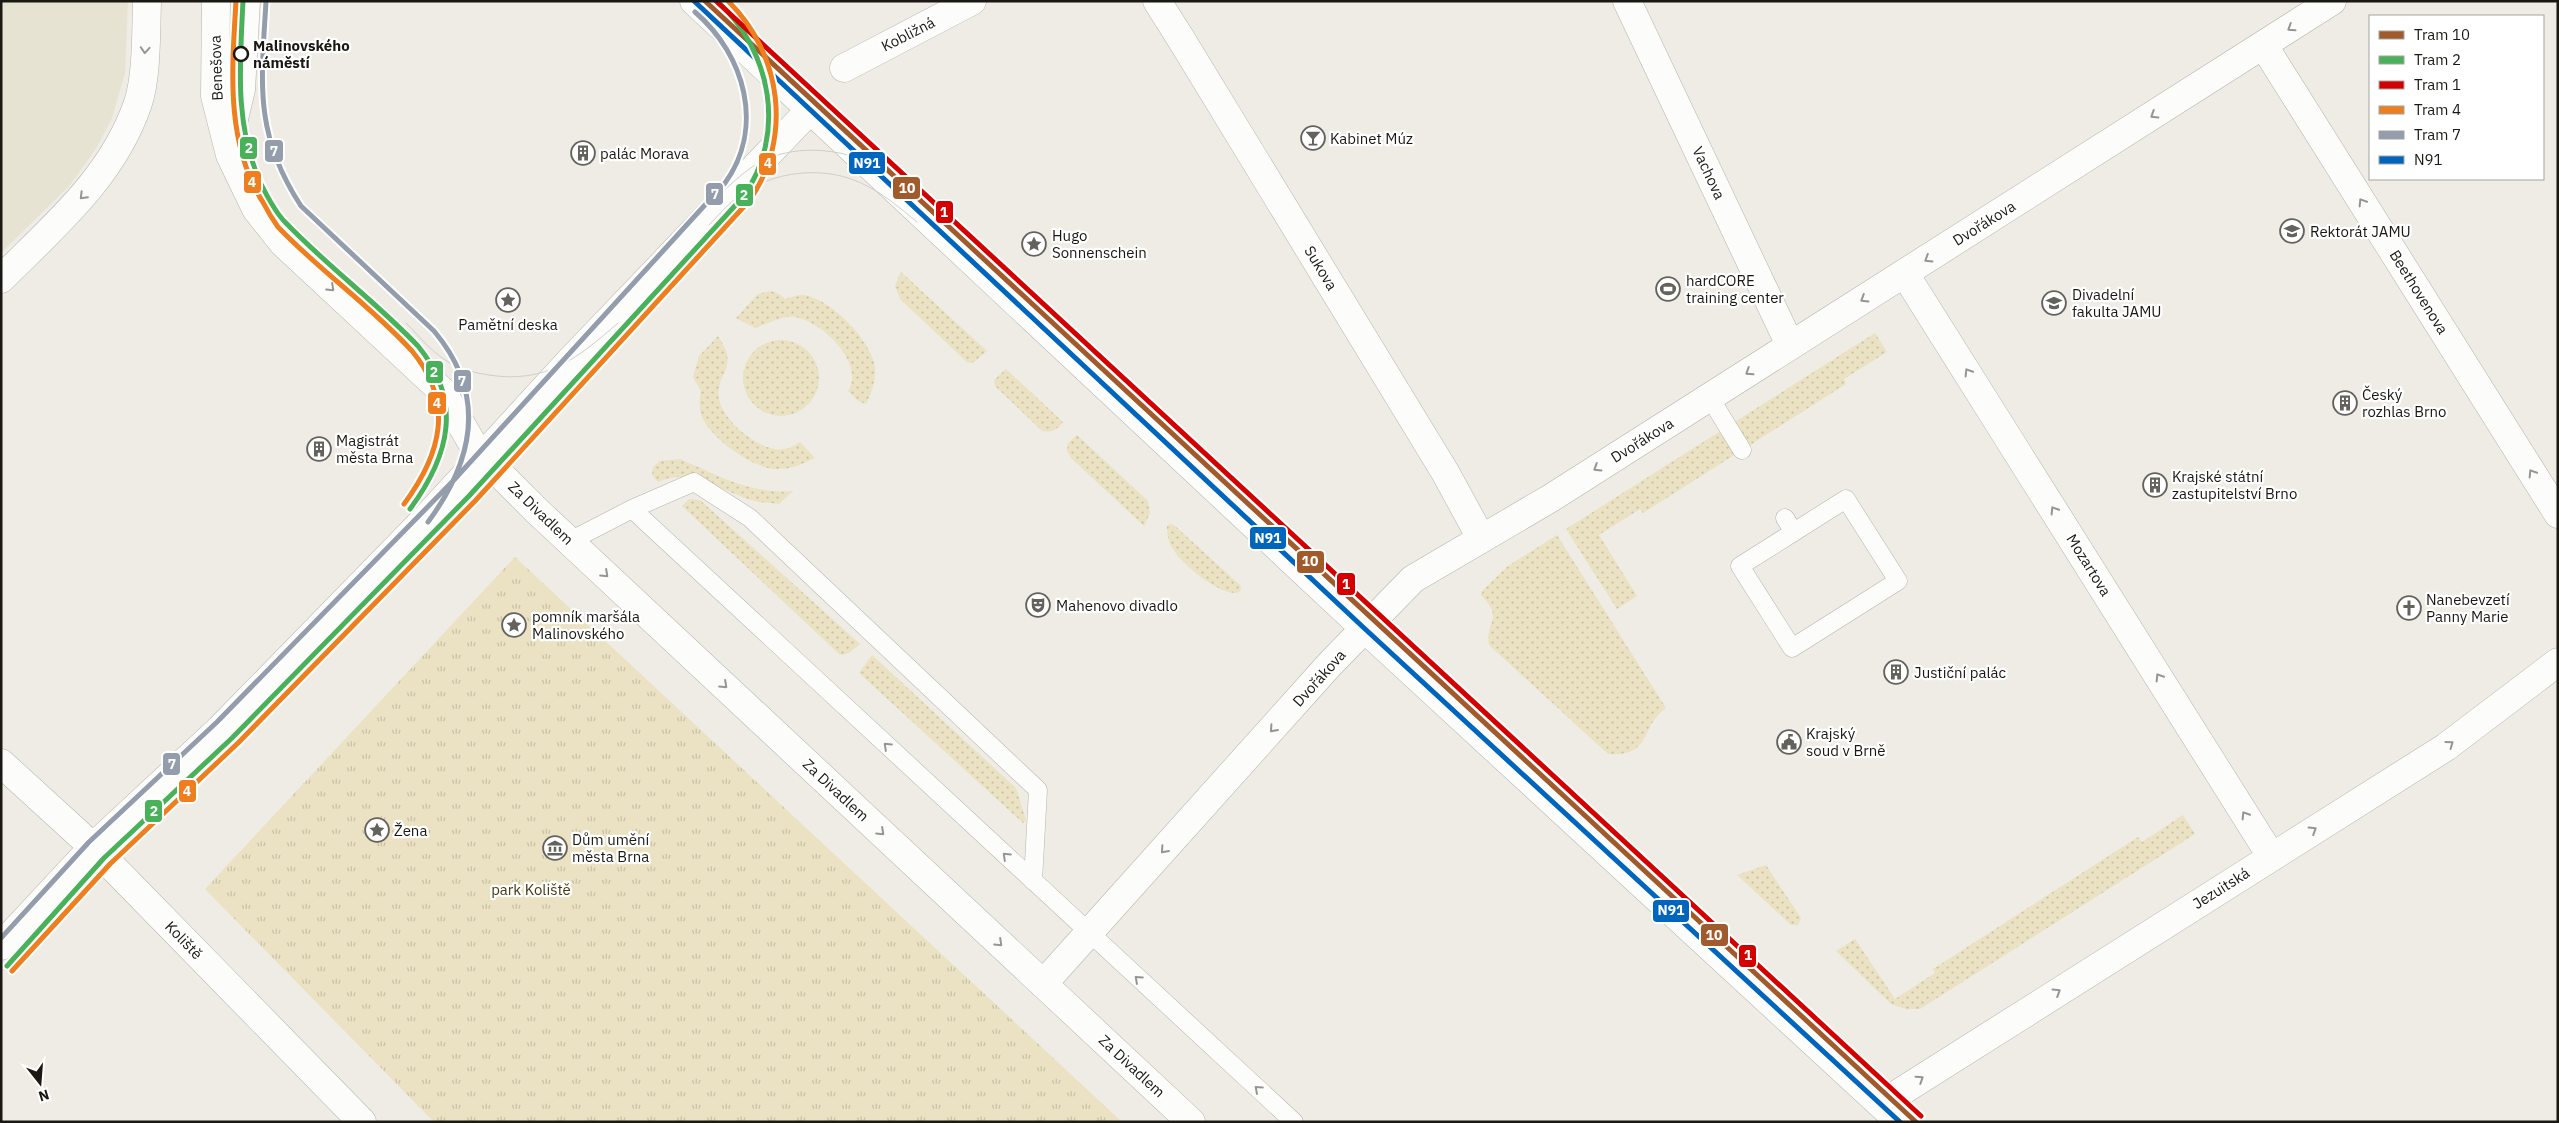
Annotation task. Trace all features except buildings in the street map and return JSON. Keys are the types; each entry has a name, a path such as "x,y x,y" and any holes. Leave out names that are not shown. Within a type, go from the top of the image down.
{"street":[{"path":"1,279 90,190 117,151 138,102 145,52 147,1"},
{"name":"Benešova","path":"216,1 215,96 230,155 256,209 283,243 442,391 476,450 482,456"},
{"path":"694,1 1364,628 1900,1122"},
{"name":"Kobližná","path":"844,68 972,1"},
{"name":"Sukova","path":"1157,1 1445,472 1480,538"},
{"name":"Vachova","path":"1628,1 1790,345"},
{"name":"Dvořákova","path":"1043,984 1364,628 1412,579 1550,498 1710,398 1790,345 1905,274 2332,1"},
{"name":"Beethovenova","path":"2264,46 2558,514"},
{"path":"1,946 93,847 221,728 427,517 569,362 810,110"},
{"name":"Mozartova","path":"1905,274 2271,856"},
{"name":"Za Divadlem","path":"482,456 570,541 1191,1122"},
{"name":"Jezuitská","path":"1878,1101 1891,1098 2446,747 2558,662"},
{"name":"Koliště","path":"1,763 93,847 362,1122"}],"lane":[{"path":"230,155 246,90 250,1"},
{"path":"1710,398 1742,450"},
{"path":"570,541 632,509 694,482 750,518 1038,790 1034,881"},
{"path":"1846,499 1898,581 1792,648 1740,566 1790,525 1846,499"},
{"path":"632,509 1294,1122"}],"shaded area":[{"path":"1,1 128,1 125,73 112,118 97,147 70,185 1,253"}],"green space":[{"path":"901,271 987,351 974,362 968,363 900,299 895,286"},
{"path":"771,291 785,299 804,295 815,298 837,312 858,333 872,356 875,367 873,386 866,404 858,401 848,391 852,380 851,369 846,357 838,345 817,326 806,320 790,317 755,328 736,318 758,294"},
{"path":"1875,333 1887,352 1844,379 1846,384 1643,513 1640,509 1599,535 1637,596 1617,609 1566,529"},
{"path":"718,336 727,356 726,369 719,389 719,399 726,415 741,431 758,443 775,449 786,449 800,442 815,458 786,469 766,467 744,458 714,434 702,417 700,410 701,391 693,377 699,356"},
{"path":"774,340 788,340 802,346 813,357 819,371 816,393 808,405 788,416 774,416 760,410 749,399 743,385 743,371 749,357 760,346"},
{"path":"1006,369 1063,422 1058,427 1049,432 1042,431 995,386 994,380"},
{"path":"1077,435 1148,501 1150,513 1144,526 1071,458 1067,451 1068,443"},
{"path":"680,459 749,487 763,490 793,491 779,504 764,503 695,479 683,477 670,478 658,482 652,475 653,467 660,461"},
{"path":"689,499 700,500 860,644 849,653 840,655 682,506"},
{"path":"1170,524 1174,525 1241,586 1240,592 1224,591 1204,580 1186,565 1179,558 1170,543 1167,526"},
{"path":"1557,535 1666,708 1652,724 1639,746 1632,751 1622,754 1608,754 1489,645 1488,637 1493,615 1488,603 1481,595 1483,590 1508,566"},
{"name":"park Koliště","path":"515,557 1122,1122 434,1122 205,889"},
{"path":"872,655 1016,788 1026,820 1023,823 859,673"},
{"path":"2183,815 2195,834 1920,1009 1906,1009 1891,1004 1836,951 1855,939 1895,999 1935,973 1933,969 2138,837 2142,842"},
{"path":"1766,865 1801,918 1798,925 1791,925 1737,875"}],"tram line":[{"name":"4","path":"236,1 233,53 234,106 237,131 251,181 278,227 311,259 380,319 412,351 426,370 434,390 438,409 438,428 434,447 427,466 404,504"},
{"name":"2","path":"243,1 240,71 243,117 252,162 263,189 281,218 418,346 432,367 441,387 446,408 446,428 442,448 424,489 410,509"},
{"name":"10","path":"705,1 1916,1122"},
{"name":"1","path":"716,1 1921,1116"},
{"name":"2","path":"7,966 104,858 232,738 469,496 743,197 757,173 765,147 769,121 767,94 761,69 750,44 736,21 717,1"},
{"name":"4","path":"12,971 110,864 238,743 475,501 749,201 763,177 772,151 776,124 775,98 770,71 760,46 746,22 728,1"},
{"name":"7","path":"266,2 262,84 264,108 275,155 286,180 301,206 434,331 451,355 462,379 468,403 468,427 464,451 456,475 444,499 428,522"},
{"name":"7","path":"1,938 89,842 217,722 453,481 725,183 737,161 744,139 746,116 744,93 737,70 726,49 712,29 695,12"},
{"path":"402,530 549,371 722,192 752,167 767,159 799,151 833,152 850,155 881,168 914,195"},
{"path":"709,225 732,201 750,189 766,181 800,173 835,175 851,179 887,198 917,222"},
{"path":"406,323 433,351 456,366 479,373 509,377 528,376 560,366 589,347 618,323"}],"transit line":[{"name":"N91","path":"694,1 1364,628 1900,1122"}],"place":[{"name":"Malinovského náměstí","path":"241,54"},
{"name":"Kabinet Múz","path":"1313,138"},
{"name":"palác Morava","path":"583,153"},
{"name":"Rektorát JAMU","path":"2292,231"},
{"name":"Hugo Sonnenschein","path":"1034,244"},
{"name":"hardCORE training center","path":"1668,289"},
{"name":"Pamětní deska","path":"508,300"},
{"name":"Divadelní fakulta JAMU","path":"2054,303"},
{"name":"Český rozhlas Brno","path":"2345,403"},
{"name":"Magistrát města Brna","path":"319,449"},
{"name":"Krajské státní zastupitelství Brno","path":"2155,485"},
{"name":"Mahenovo divadlo","path":"1038,605"},
{"name":"Nanebevzetí Panny Marie","path":"2409,608"},
{"name":"pomník maršála Malinovského","path":"514,625"},
{"name":"Justiční palác","path":"1896,672"},
{"name":"Krajský soud v Brně","path":"1789,742"},
{"name":"Žena","path":"377,830"},
{"name":"Dům umění města Brna","path":"555,848"}]}
